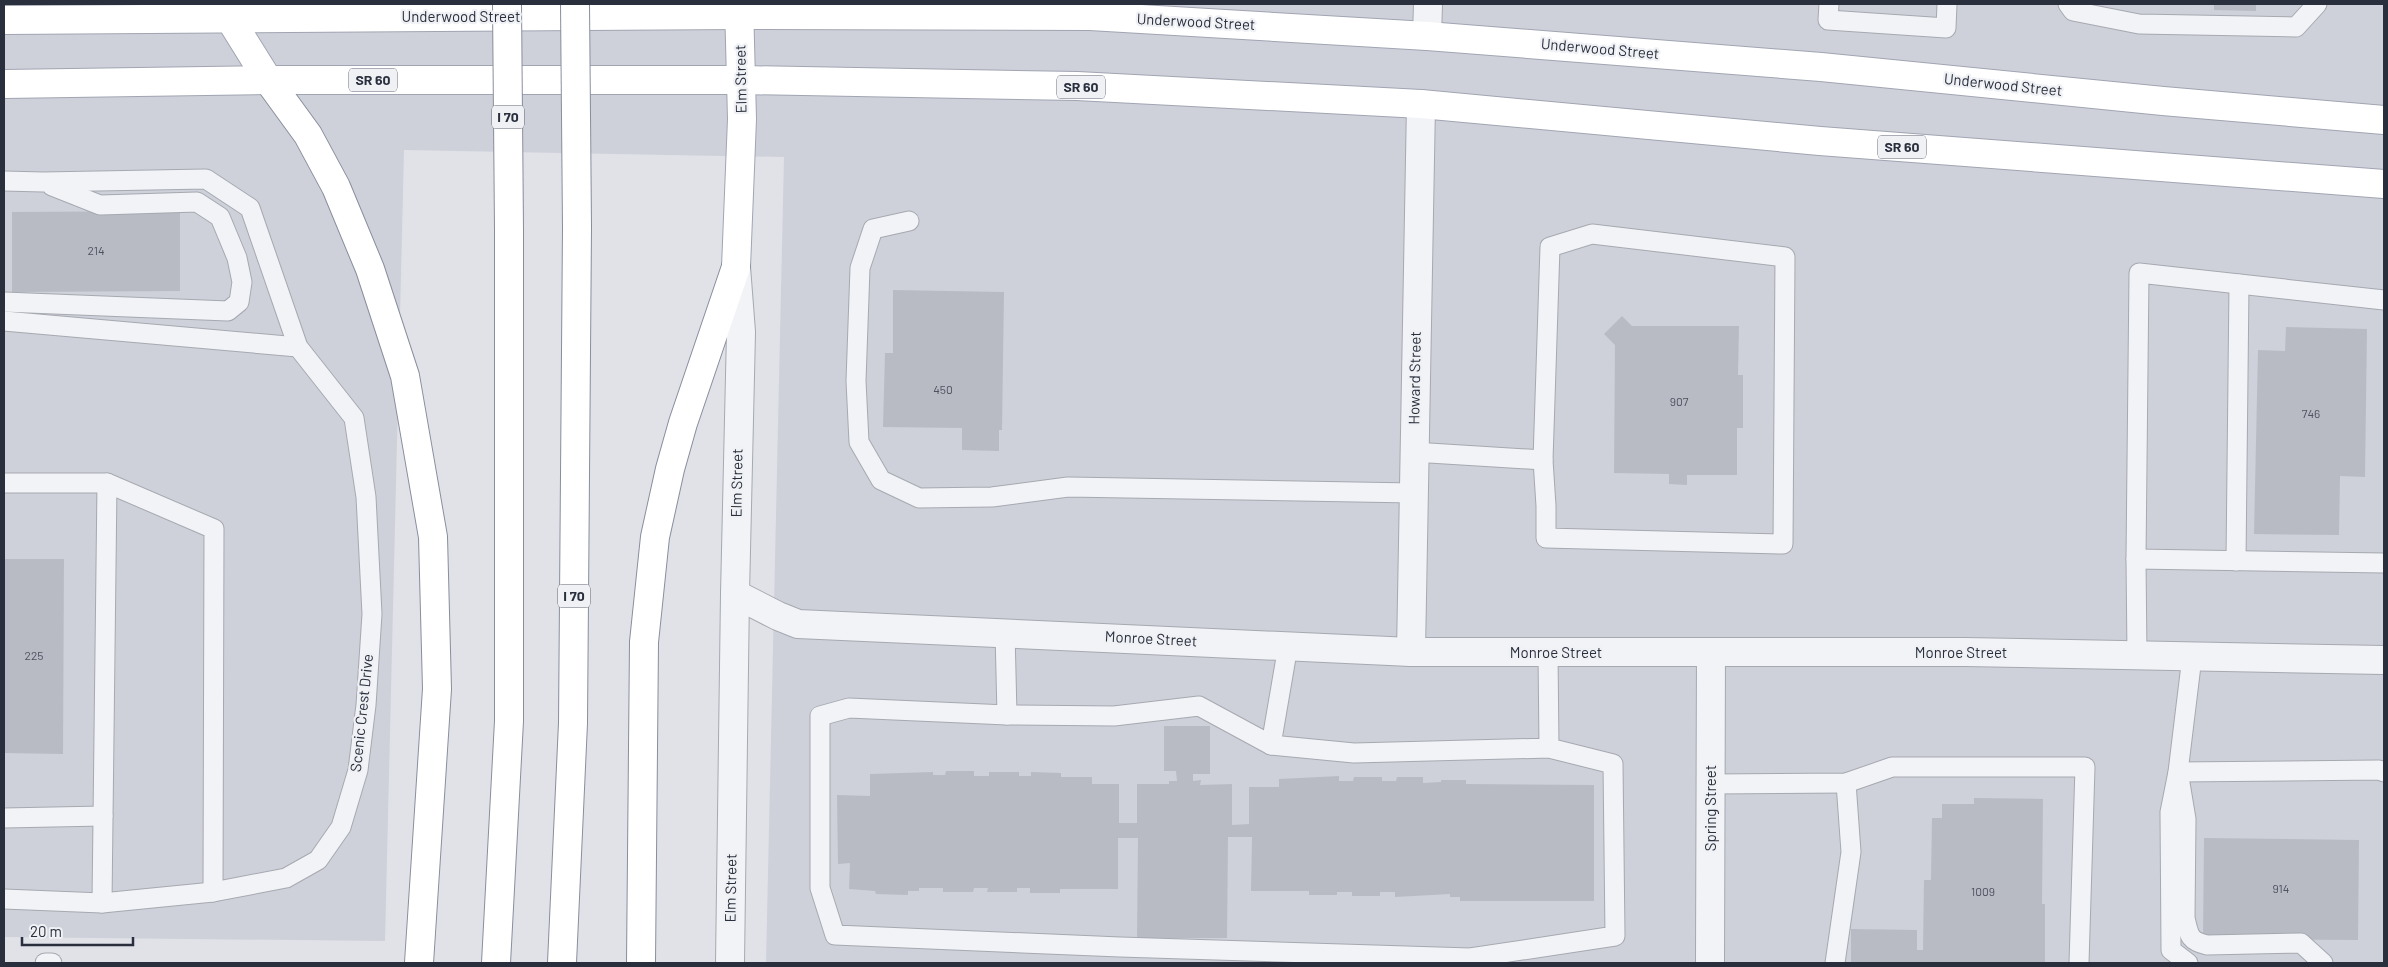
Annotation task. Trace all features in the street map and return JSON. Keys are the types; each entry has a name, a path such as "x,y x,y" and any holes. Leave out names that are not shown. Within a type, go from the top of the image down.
{"main road":[{"name":"I 70","path":"496,963 509,721 507,4"},
{"name":"I 70","path":"562,963 573,722 577,228 575,4"},
{"name":"Underwood Street","path":"4,20 230,11 739,10 1090,16 1426,36 1821,67 2144,99 2384,120"},
{"name":"Elm Street","path":"736,267 742,80 739,10"},
{"path":"230,11 268,80 308,135 336,187 370,269 405,376 433,537 437,689 419,963"},
{"name":"SR 60","path":"4,84 268,80 742,80 1077,86 1421,104 1820,141 2384,184"},
{"path":"641,963 644,642 655,537 680,432 736,267"}],"street":[{"path":"1426,36 1428,4"},
{"name":"Howard Street","path":"1411,652 1413,452 1421,104"},
{"name":"Elm Street","path":"730,963 741,332 736,267"},
{"name":"Monroe Street","path":"735,594 798,624 1411,652 1965,652 2384,660"},
{"name":"Spring Street","path":"1710,963 1711,653"}],"lane":[{"path":"1829,4 1828,20 1946,28 1948,4"},
{"path":"2068,4 2073,11 2139,24 2296,27 2317,4"},
{"name":"Scenic Crest Drive","path":"4,899 102,903 213,892 286,878 318,860 341,827 358,770 366,706 372,614 366,497 354,418 298,346 250,208 206,179 43,182"},
{"path":"4,180 43,182 100,204 197,202 211,209 220,217 237,258 242,282 238,302 228,311 4,302"},
{"path":"909,221 873,229 860,268 856,381 859,442 881,480 919,498 992,497 1068,487 1413,493"},
{"path":"1592,234 1785,257 1784,544 1546,538 1543,460 1550,248 1592,234"},
{"path":"2137,656 2136,559 2139,273 2384,300"},
{"path":"2236,561 2239,284"},
{"path":"4,321 298,346"},
{"path":"1413,452 1543,460"},
{"path":"102,903 106,482"},
{"path":"4,483 106,482 214,529 213,892"},
{"path":"2136,559 2384,563"},
{"path":"1005,632 1007,714"},
{"path":"1271,745 1288,646"},
{"path":"1548,653 1549,748"},
{"path":"2188,963 2171,950 2170,812 2178,772 2192,657"},
{"path":"1200,706 1271,745 1354,753 1549,748 1613,764 1616,936 1470,958 1120,947 835,935 820,888 820,716 848,708 1114,716 1200,706"},
{"path":"1711,784 1846,783 1892,767 2085,767 2079,963"},
{"path":"2178,772 2379,770 2384,772"},
{"path":"2178,772 2186,819 2185,918 2188,933 2195,942 2207,945 2301,943 2323,963"},
{"path":"1835,963 1851,852 1846,783"},
{"path":"4,818 103,816"},
{"path":"45,963 52,963"}],"shaded area":[{"path":"4,4 2384,4 2384,963 766,963 784,157 404,150 385,941 4,937"}],"building":[{"path":"2214,4 2256,4 2256,11 2214,10"},
{"path":"180,211 180,291 12,292 12,212"},
{"path":"893,290 1004,292 1002,430 999,430 999,451 962,450 962,428 883,427 885,353 893,353"},
{"path":"1622,316 1632,326 1739,326 1738,375 1743,375 1743,428 1737,428 1737,475 1687,475 1687,485 1669,484 1669,474 1614,473 1615,345 1604,334"},
{"path":"2286,327 2367,329 2365,477 2340,476 2339,535 2254,534 2258,350 2285,351"},
{"path":"4,559 64,559 63,754 4,753"},
{"path":"1164,726 1210,726 1210,774 1193,774 1193,781 1201,780 1200,785 1232,784 1232,825 1249,824 1249,787 1279,787 1279,779 1339,776 1339,781 1353,781 1354,777 1382,777 1382,781 1396,781 1397,777 1423,777 1423,783 1441,782 1441,780 1466,780 1466,784 1594,785 1594,901 1460,901 1460,897 1450,897 1450,894 1395,897 1395,892 1380,892 1380,896 1352,896 1352,892 1337,892 1337,895 1309,895 1309,891 1251,891 1252,837 1228,837 1227,938 1137,938 1138,838 1118,838 1118,889 1060,889 1060,893 1030,893 1030,888 1017,888 1017,892 987,892 988,888 974,888 973,892 943,892 943,888 919,888 919,891 908,891 908,895 876,894 875,891 849,889 850,863 838,864 837,795 870,796 870,774 933,772 933,775 945,775 946,771 974,771 974,776 989,776 989,772 1019,772 1019,776 1031,776 1031,772 1061,773 1061,777 1092,777 1092,784 1119,784 1119,823 1137,823 1137,784 1169,784 1169,781 1177,781 1176,771 1164,771"},
{"path":"1974,798 2043,799 2042,904 2045,904 2045,963 1851,963 1851,929 1917,930 1917,950 1923,950 1924,880 1931,880 1932,818 1942,818 1942,804 1974,804"},
{"path":"2204,838 2359,840 2358,940 2203,939"}]}
